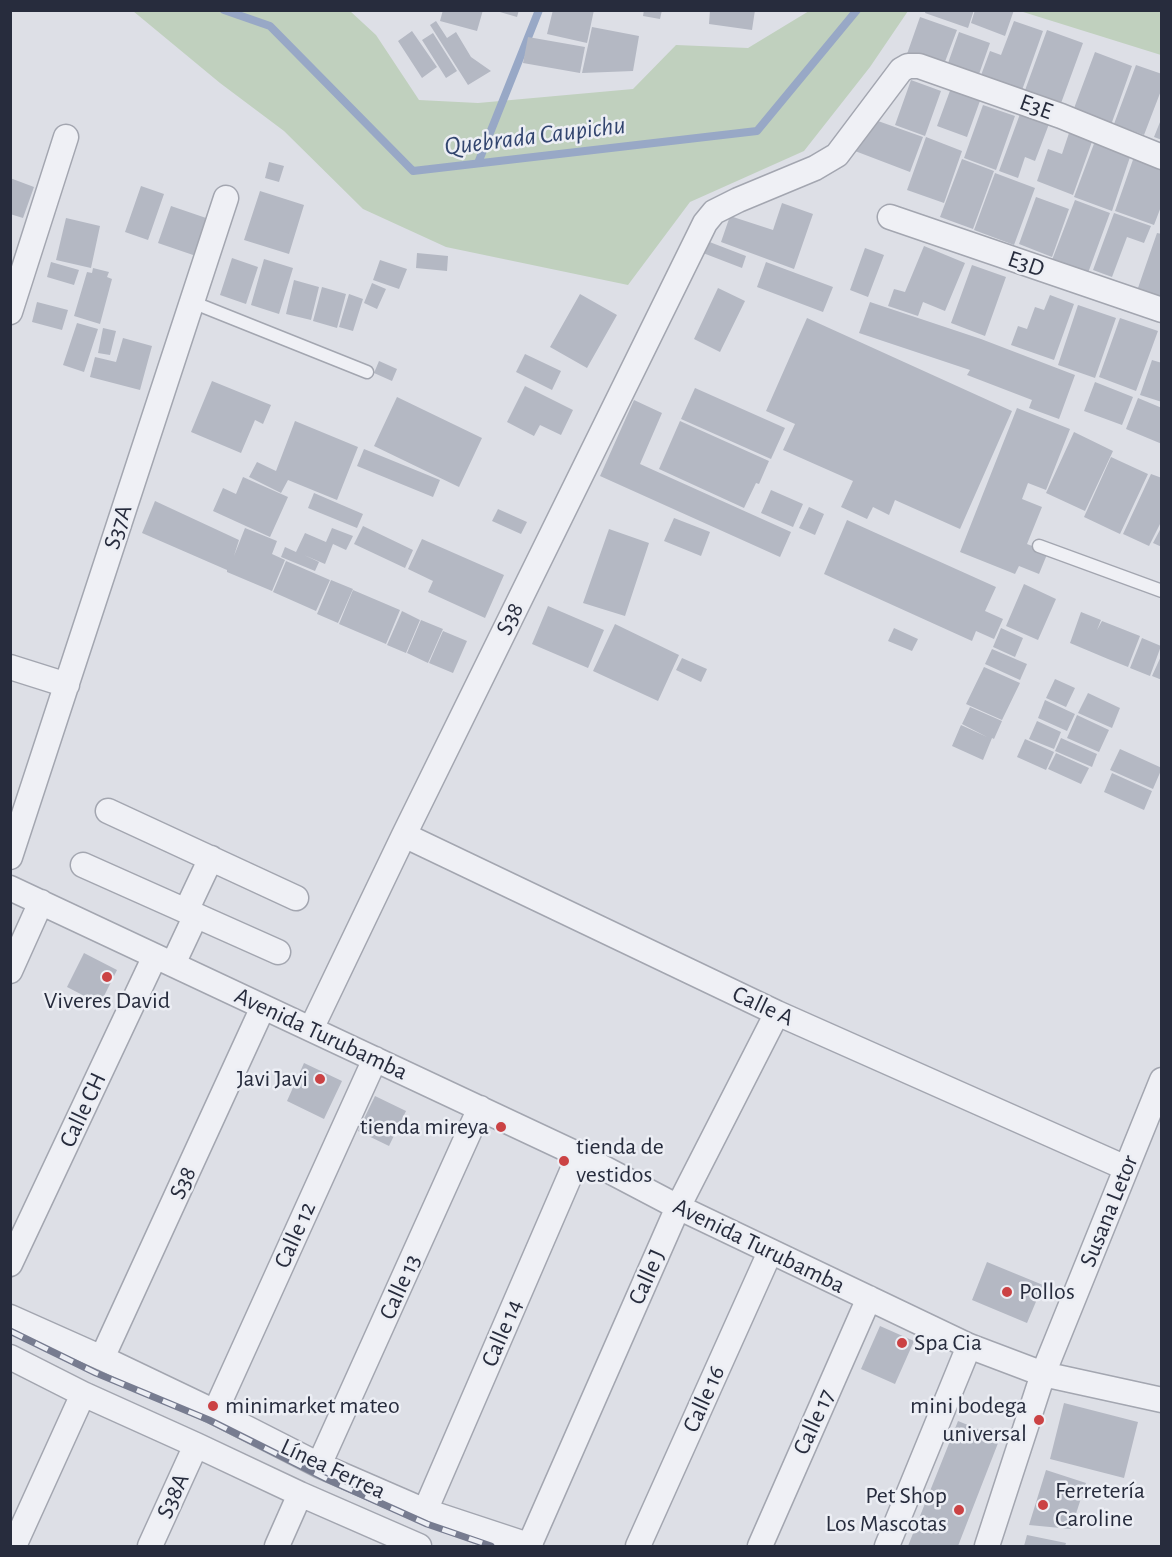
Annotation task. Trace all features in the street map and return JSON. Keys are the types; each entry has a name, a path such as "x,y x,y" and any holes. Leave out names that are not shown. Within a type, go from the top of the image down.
{"street":[{"name":"E3E","path":"714,212 815,168 837,155 902,70 908,66 919,66 1061,116 1161,157"},
{"path":"10,312 16,278 66,137"},
{"name":"S37A","path":"10,857 226,198"},
{"name":"S38","path":"311,1029 404,834 705,223 714,212"},
{"name":"E3D","path":"890,217 1161,310"},
{"path":"10,667 67,685"},
{"path":"108,811 296,898"},
{"name":"Calle A","path":"404,834 777,1013 1126,1168"},
{"name":"Calle CH","path":"10,1264 164,960 191,913 211,858"},
{"path":"83,866 278,952"},
{"name":"Avenida Turubamba","path":"10,888 579,1155 678,1208 969,1346 1043,1374 1161,1400"},
{"path":"10,971 40,902"},
{"name":"S38","path":"102,1358 263,1007"},
{"name":"Calle J","path":"530,1546 678,1208 777,1013"},
{"name":"Calle 12","path":"215,1412 375,1059"},
{"name":"Susana Letor","path":"987,1546 1043,1374 1161,1080"},
{"name":"Calle 13","path":"319,1465 480,1108"},
{"name":"Calle 14","path":"425,1511 579,1155"},
{"name":"Calle 16","path":"638,1546 770,1252"},
{"name":"Calle 17","path":"760,1546 869,1298"},
{"name":"Línea Ferrea","path":"10,1317 215,1412 319,1465 425,1511 530,1546"},
{"path":"887,1546 969,1346"},
{"name":"Línea Ferrea","path":"10,1358 83,1394 412,1545"},
{"path":"14,1546 83,1394"},
{"name":"S38A","path":"150,1546 196,1445"},
{"path":"277,1546 300,1494"}],"lane":[{"path":"192,302 367,372"},
{"path":"1039,546 1161,591"}],"green space":[{"path":"133,11 350,11 376,35 419,100 478,103 633,89 676,45 748,48 809,11 908,11 870,67 804,151 690,202 628,285 446,247 363,209 284,131 220,83"},
{"path":"1020,11 1161,11 1161,55"}],"building":[{"path":"443,10 483,10 477,31 440,21"},
{"path":"493,10 519,10 517,17"},
{"path":"553,10 594,10 587,43 547,34"},
{"path":"644,10 662,10 660,19 643,16"},
{"path":"710,10 755,10 752,30 709,24"},
{"path":"926,10 974,10 968,28 925,13"},
{"path":"975,10 1014,10 1005,36 971,23"},
{"path":"920,17 957,30 943,67 907,54"},
{"path":"436,21 447,38 456,32 471,57 491,71 468,85 430,25"},
{"path":"1014,21 1043,31 1021,93 980,78 990,51 1001,55"},
{"path":"592,27 639,36 633,71 582,73"},
{"path":"1047,30 1083,43 1060,106 1024,93"},
{"path":"412,31 437,67 422,78 398,41"},
{"path":"959,32 990,43 978,77 947,66"},
{"path":"433,33 457,71 446,78 422,40"},
{"path":"528,37 585,47 580,73 523,63"},
{"path":"1095,52 1132,66 1111,125 1073,111"},
{"path":"1136,65 1162,74 1162,88 1144,135 1114,124"},
{"path":"911,80 941,91 925,136 895,125"},
{"path":"951,88 981,98 967,137 937,126"},
{"path":"983,105 1015,116 996,170 964,158"},
{"path":"1020,114 1049,124 1035,161 1025,157 1018,178 999,171"},
{"path":"1162,117 1162,140 1154,137"},
{"path":"878,121 923,137 910,172 855,151"},
{"path":"1070,130 1093,139 1073,195 1037,181 1048,149 1062,154"},
{"path":"926,137 962,151 944,203 907,190"},
{"path":"1095,141 1131,154 1112,211 1074,197"},
{"path":"1135,154 1162,164 1162,204 1154,225 1115,211"},
{"path":"962,159 994,171 973,229 940,217"},
{"path":"269,162 284,166 279,182 265,178"},
{"path":"995,173 1035,188 1014,245 974,230"},
{"path":"10,178 34,187 23,218 10,214"},
{"path":"141,186 164,194 148,240 125,232"},
{"path":"260,191 304,205 289,254 244,240"},
{"path":"1036,197 1069,209 1052,257 1019,244"},
{"path":"1075,200 1110,213 1088,273 1052,260"},
{"path":"782,203 813,214 794,269 721,242 730,216 773,230"},
{"path":"171,206 209,219 196,256 158,243"},
{"path":"1114,213 1151,226 1144,243 1127,237 1112,277 1093,270"},
{"path":"66,218 100,226 91,268 56,260"},
{"path":"1157,233 1162,234 1162,297 1138,288"},
{"path":"707,241 746,256 742,268 703,253"},
{"path":"924,246 965,263 945,311 923,302 918,316 888,306 894,289 905,292"},
{"path":"865,248 884,255 868,297 850,290"},
{"path":"417,253 448,256 447,271 416,268"},
{"path":"232,258 258,267 246,304 220,295"},
{"path":"264,259 293,268 279,314 251,305"},
{"path":"380,260 407,269 399,289 373,280"},
{"path":"51,262 79,270 74,285 47,277"},
{"path":"766,262 833,287 823,312 757,287"},
{"path":"972,265 1006,277 985,336 951,323"},
{"path":"93,268 109,272 107,277 112,279 100,324 74,316 87,272 92,273"},
{"path":"294,280 319,287 311,320 286,314"},
{"path":"372,283 386,289 377,309 364,303"},
{"path":"322,287 346,294 337,328 313,321"},
{"path":"718,288 745,301 720,352 694,339"},
{"path":"349,294 363,299 353,331 339,327"},
{"path":"580,294 617,315 587,368 550,347"},
{"path":"1050,295 1074,304 1054,360 1011,345 1018,326 1027,329 1035,307 1044,310"},
{"path":"37,302 68,310 62,330 32,322"},
{"path":"870,302 981,339 1075,375 1059,419 1029,408 1032,400 967,375 970,370 859,333"},
{"path":"1078,305 1116,318 1095,378 1058,365"},
{"path":"807,318 1012,411 960,529 895,500 889,515 873,507 867,519 841,507 853,481 783,450 795,424 766,411"},
{"path":"1120,318 1158,331 1136,391 1099,377"},
{"path":"77,323 98,329 84,372 63,365"},
{"path":"103,328 116,331 110,355 98,353"},
{"path":"123,338 152,346 140,390 90,377 95,357 116,362"},
{"path":"525,354 561,371 552,390 516,372"},
{"path":"1152,360 1162,363 1162,402 1140,395"},
{"path":"379,361 397,369 392,381 374,373"},
{"path":"212,381 271,405 263,424 255,420 241,453 191,432"},
{"path":"1095,382 1133,397 1122,425 1084,411"},
{"path":"525,386 573,410 561,435 540,425 534,436 507,422"},
{"path":"695,388 785,428 771,459 681,419"},
{"path":"397,397 482,438 459,487 374,446"},
{"path":"1138,398 1162,408 1162,444 1126,429"},
{"path":"634,400 662,413 640,464 791,532 780,557 600,476"},
{"path":"1017,408 1070,429 1046,490 1028,483 1022,499 1042,507 1027,544 1048,552 1039,574 1019,566 1015,574 960,552"},
{"path":"295,421 358,447 337,500 288,480 281,493 249,477 257,462 276,471"},
{"path":"680,421 769,461 759,484 756,483 744,508 659,469"},
{"path":"1074,432 1113,451 1085,511 1046,493"},
{"path":"364,449 440,480 433,497 357,466"},
{"path":"1111,457 1148,474 1120,534 1084,517"},
{"path":"1151,474 1162,478 1162,520 1149,546 1123,534"},
{"path":"243,477 288,497 270,537 213,511 223,488 236,494"},
{"path":"771,490 803,504 793,527 761,513"},
{"path":"314,493 363,514 357,528 308,508"},
{"path":"155,501 239,540 234,556 245,528 277,541 272,554 285,560 272,591 142,533"},
{"path":"809,507 824,514 815,535 799,528"},
{"path":"498,509 527,522 521,534 492,521"},
{"path":"674,518 710,532 701,556 664,541"},
{"path":"847,520 996,587 985,611 1003,619 994,639 976,631 972,641 824,574"},
{"path":"363,526 413,550 405,568 354,544"},
{"path":"1162,526 1162,547 1153,543"},
{"path":"332,528 353,536 346,550 333,544 325,564 304,555 319,562 315,571 281,557 285,547 296,552 305,533 326,542"},
{"path":"609,529 649,543 625,616 583,603"},
{"path":"422,539 504,575 485,618 428,592 433,581 408,569"},
{"path":"286,561 330,580 316,611 273,592"},
{"path":"331,580 353,589 338,623 317,614"},
{"path":"1024,584 1056,599 1038,640 1006,626"},
{"path":"353,590 400,610 386,644 339,624"},
{"path":"548,606 604,630 588,668 532,644"},
{"path":"402,611 420,620 406,653 387,645"},
{"path":"1081,612 1101,620 1097,630 1102,621 1140,636 1128,667 1070,643"},
{"path":"421,620 443,629 428,663 407,653"},
{"path":"615,624 679,655 658,701 593,671"},
{"path":"894,628 918,639 912,651 888,641"},
{"path":"1001,628 1023,638 1015,657 993,647"},
{"path":"443,631 467,641 453,673 429,663"},
{"path":"1142,638 1161,646 1150,676 1130,668"},
{"path":"992,649 1027,664 1020,680 985,664"},
{"path":"1162,654 1162,680 1152,676"},
{"path":"682,658 707,669 701,682 676,670"},
{"path":"984,667 1020,683 1002,720 966,704"},
{"path":"1055,679 1075,688 1066,707 1046,698"},
{"path":"1088,693 1120,708 1112,728 1078,713"},
{"path":"1045,700 1075,714 1067,731 1038,718"},
{"path":"970,707 1002,721 983,760 952,746 961,725 987,737 962,724"},
{"path":"1077,715 1109,730 1099,752 1067,738"},
{"path":"1037,721 1061,732 1054,749 1029,739"},
{"path":"1061,738 1097,754 1092,767 1055,751"},
{"path":"1025,739 1054,752 1046,770 1017,757"},
{"path":"1120,749 1162,768 1153,789 1110,770"},
{"path":"1056,753 1089,768 1081,784 1048,769"},
{"path":"1112,773 1152,791 1144,810 1104,792"},
{"path":"84,953 117,970 100,1004 67,987"},
{"path":"304,1063 342,1081 324,1119 287,1101"},
{"path":"375,1096 406,1111 389,1146 358,1131"},
{"name":"Pollos","path":"987,1262 1043,1285 1027,1323 972,1300"},
{"path":"880,1326 914,1341 895,1384 861,1369"},
{"path":"1064,1403 1138,1422 1124,1478 1050,1459"},
{"path":"958,1421 1000,1438 958,1546 908,1546"},
{"path":"1046,1470 1086,1483 1071,1529 1029,1525"},
{"path":"1027,1535 1066,1543 1065,1546 1024,1546"}],"waterway":[{"name":"Quebrada Caupichu","path":"224,10 270,26 413,171 757,131 857,10"},
{"path":"478,163 539,10"}],"railway":[{"path":"10,1331 96,1373 209,1420 327,1479 427,1524 491,1546"}],"place":[{"name":"Viveres David","path":"107,977"},
{"name":"Javi Javi","path":"320,1079"},
{"name":"tienda mireya","path":"501,1127"},
{"name":"tienda de vestidos","path":"564,1161"},
{"name":"Pollos","path":"1007,1292"},
{"name":"Spa Cia","path":"902,1343"},
{"name":"minimarket mateo","path":"213,1406"},
{"name":"mini bodega universal","path":"1039,1420"},
{"name":"Ferretería Caroline","path":"1043,1505"},
{"name":"Pet Shop Los Mascotas","path":"959,1510"}]}
